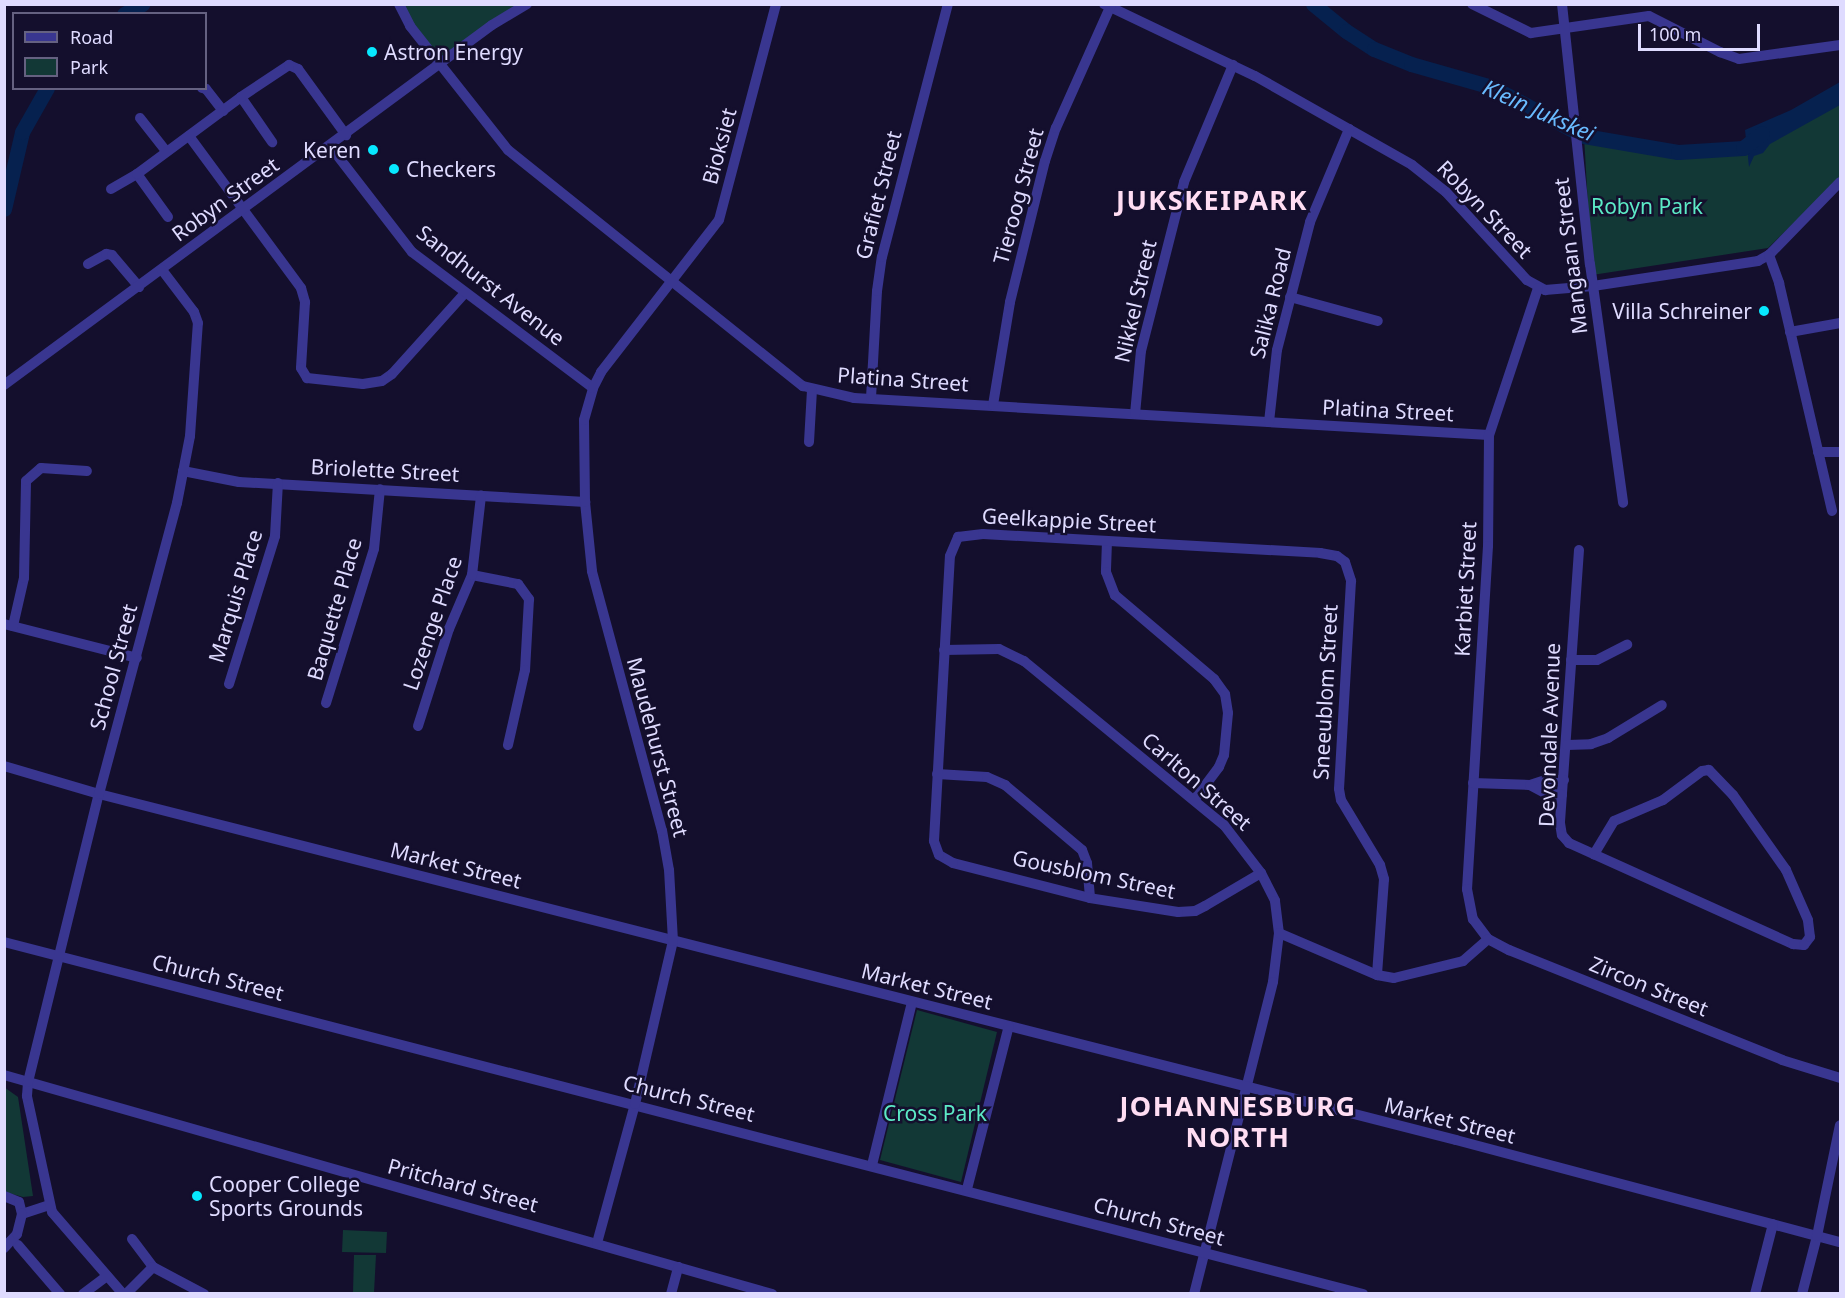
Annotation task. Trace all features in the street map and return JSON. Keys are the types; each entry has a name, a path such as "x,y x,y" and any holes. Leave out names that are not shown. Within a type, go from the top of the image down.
{"street":[{"name":"Platina Street","path":"399,4 408,24 508,150 769,361 812,390 854,398 1489,435"},
{"name":"Robyn Street","path":"4,385 346,135 492,25 527,4"},
{"name":"Bioksiet","path":"672,283 716,226 721,214 776,4"},
{"name":"Grafiet Street","path":"871,398 877,291 882,257 948,4"},
{"path":"1472,4 1527,32 1538,33 1565,27 1648,16 1739,59 1840,45"},
{"name":"Mangaan Street","path":"1562,4 1568,77 1593,286 1623,503"},
{"name":"Robyn Street","path":"1107,6 1233,64 1412,165 1432,180 1527,280 1538,288 1555,290 1593,286 1734,267 1768,255 1840,182"},
{"name":"Tieroog Street","path":"993,405 1006,317 1043,168 1056,128 1107,6"},
{"name":"Nikkel Street","path":"1135,414 1141,351 1181,192 1233,64"},
{"path":"111,189 137,174 287,66 294,66 346,135"},
{"path":"207,90 223,111"},
{"path":"241,97 272,142"},
{"path":"140,118 166,151"},
{"name":"Salika Road","path":"1269,422 1274,364 1310,222 1349,129"},
{"path":"189,136 303,292 301,368 310,379 363,384 382,381 400,366 465,293"},
{"name":"Sandhurst Avenue","path":"330,146 404,245 593,388"},
{"path":"137,174 168,217"},
{"path":"88,264 106,254 112,255 139,287"},
{"path":"1768,255 1776,274 1832,511"},
{"name":"School Street","path":"49,1205 28,1101 28,1082 99,794 137,658 183,471 192,422 198,323 194,312 162,270"},
{"name":"Maudehurst Street","path":"597,1243 635,1104 673,941 669,870 662,831 597,592 585,502 583,430 593,388 609,362 672,283"},
{"name":"Karbiet Street","path":"1467,900 1489,524 1489,435 1502,389 1538,288"},
{"path":"1290,297 1378,321"},
{"path":"1790,332 1840,323"},
{"path":"809,442 812,390"},
{"path":"1818,452 1840,452"},
{"path":"87,471 41,468 26,481 24,578 9,625 137,658"},
{"name":"Briolette Street","path":"183,471 233,481 585,502"},
{"name":"Marquis Place","path":"229,684 275,536 278,483"},
{"name":"Baquette Place","path":"326,704 374,549 380,489"},
{"name":"Lozenge Place","path":"418,726 449,629 472,575 481,495"},
{"name":"Geelkappie Street","path":"948,861 937,852 934,842 950,550 961,535 1330,554"},
{"path":"1107,541 1106,572 1115,595 1214,679 1225,694 1228,714 1224,755 1219,767 1195,800"},
{"name":"Devondale Avenue","path":"1579,550 1562,835 1569,843 1785,941 1804,945 1810,937 1808,920 1786,870 1712,772 1702,771 1663,800 1614,821 1594,854"},
{"name":"Sneeublom Street","path":"1330,554 1345,562 1351,581 1339,793 1382,871 1384,885 1377,975"},
{"path":"472,575 518,584 529,598 525,670 508,746"},
{"path":"1571,660 1597,660 1627,645"},
{"name":"Carlton Street","path":"944,650 995,649 1018,656 1195,800 1232,834 1261,873 1275,901 1279,933 1273,982 1248,1089 1194,1293"},
{"path":"1568,745 1591,744 1608,738 1662,705"},
{"name":"Market Street","path":"4,766 99,794 1455,1140 1840,1242"},
{"path":"937,774 993,778 1005,785 1082,850 1088,863 1090,898"},
{"path":"1473,783 1530,785 1545,780 1564,780"},
{"path":"1530,785 1545,793 1563,795"},
{"name":"Gousblom Street","path":"948,861 1090,898 1188,912 1205,906 1261,873"},
{"name":"Zircon Street","path":"1467,900 1473,919 1488,939 1509,950 1782,1060 1840,1078"},
{"path":"1279,933 1377,975 1404,977 1456,964 1470,956 1488,939"},
{"name":"Church Street","path":"4,942 1363,1293"},
{"path":"872,1165 912,1002"},
{"path":"967,1189 1009,1026"},
{"name":"Pritchard Street","path":"4,1075 772,1293"},
{"path":"1802,1293 1817,1236 1840,1125"},
{"path":"4,1196 19,1202 22,1214 17,1234 4,1248"},
{"path":"22,1214 49,1205 54,1218 125,1293 153,1267"},
{"path":"1755,1293 1773,1224"},
{"path":"132,1239 153,1267 204,1293"},
{"path":"18,1245 60,1293"},
{"path":"671,1293 678,1267"},
{"path":"84,1293 107,1276"}],"green space":[{"path":"398,5 521,5 437,61"},
{"name":"Robyn Park","path":"1840,95 1840,178 1768,248 1592,275 1584,136 1678,152 1743,148 1765,131"},
{"name":"Cross Park","path":"917,1010 997,1032 961,1182 880,1160"},
{"path":"4,1087 18,1097 33,1196 23,1197 5,1192"},
{"path":"343,1230 387,1232 386,1253 342,1252"},
{"path":"354,1255 376,1255 374,1293 353,1293"}],"water":[{"path":"1840,82 1840,105 1770,144 1763,153 1754,156 1749,167 1745,130 1791,110"}],"waterway":[{"name":"Klein Jukskei","path":"128,12 142,4"},
{"name":"Klein Jukskei","path":"1313,4 1346,31 1374,49 1411,64 1492,87 1584,136 1678,152 1743,148 1762,133"},
{"name":"Klein Jukskei","path":"4,209 22,132 46,90"}],"place":[{"name":"Astron Energy","path":"372,52"},
{"name":"Keren","path":"373,150"},
{"name":"Checkers","path":"394,169"},
{"name":"Villa Schreiner","path":"1764,311"},
{"name":"Cooper College Sports Grounds","path":"197,1196"}],"district":[{"name":"JUKSKEIPARK","path":"1212,200"},
{"name":"JOHANNESBURG NORTH","path":"1238,1120"}]}
